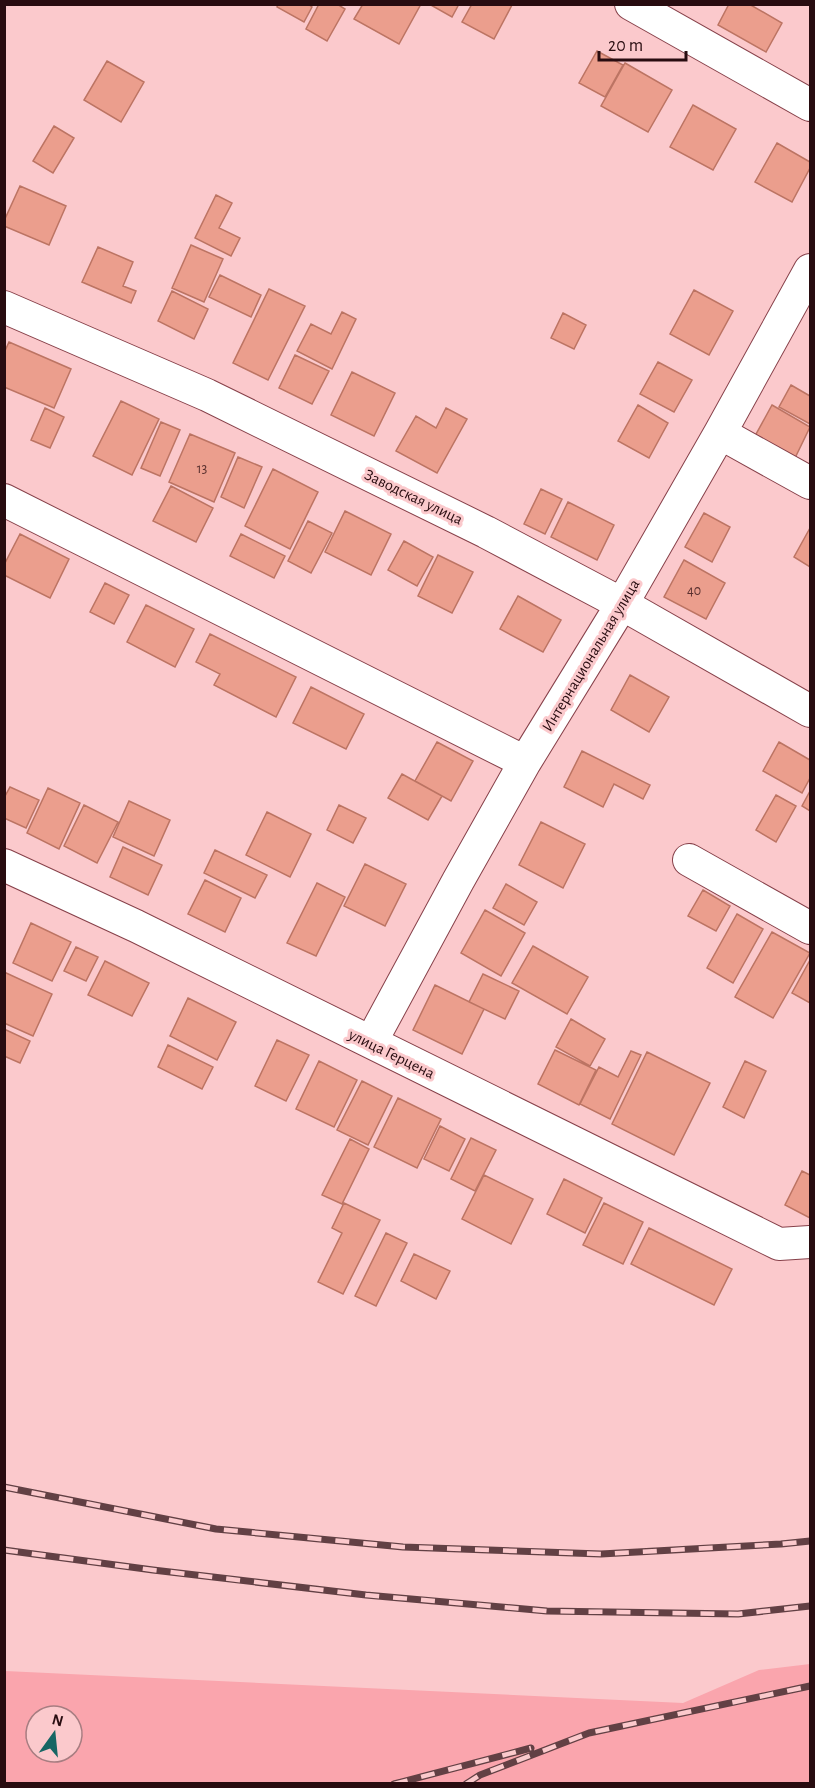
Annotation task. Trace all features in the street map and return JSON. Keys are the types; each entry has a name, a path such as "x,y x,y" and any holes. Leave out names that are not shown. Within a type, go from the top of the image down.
{"street":[{"path":"631,4 810,105"},
{"name":"Интернациональная улица","path":"371,1042 525,762 622,604 810,270"},
{"name":"Заводская улица","path":"4,307 207,395 486,532 622,604 810,711"},
{"path":"720,433 810,483"},
{"path":"4,500 525,762"},
{"path":"689,860 810,928"},
{"name":"улица Герцена","path":"4,865 136,926 779,1244 810,1242"}],"shaded area":[{"path":"810,1664 810,1783 5,1783 5,1671 683,1703 759,1670"}],"building":[{"path":"278,4 308,4 312,7 304,22 277,7"},
{"path":"319,4 337,4 345,9 327,41 306,29"},
{"path":"363,4 421,4 399,44 354,19"},
{"path":"429,4 459,4 452,17"},
{"path":"472,4 512,5 494,39 462,22"},
{"path":"729,4 749,4 782,23 766,52 718,25"},
{"path":"597,51 623,65 605,97 579,83"},
{"path":"107,61 144,82 121,122 84,100"},
{"path":"625,63 672,90 648,132 601,106"},
{"path":"693,105 736,129 713,170 670,147"},
{"path":"54,126 74,138 53,173 33,161"},
{"path":"777,143 810,162 810,168 792,202 755,182"},
{"path":"20,186 66,206 49,245 4,226 4,221"},
{"path":"216,195 232,203 219,228 240,238 231,256 195,238"},
{"path":"191,245 223,259 204,302 172,288"},
{"path":"98,247 133,262 123,286 136,291 131,303 82,282"},
{"path":"220,275 261,295 251,317 209,297"},
{"path":"269,289 305,306 268,380 233,363"},
{"path":"694,290 733,311 709,355 670,334"},
{"path":"172,291 208,309 194,339 158,321"},
{"path":"342,312 356,319 332,369 297,351 311,324 331,334"},
{"path":"563,313 586,325 574,349 551,338"},
{"path":"9,342 71,369 54,408 4,387 4,353"},
{"path":"295,355 329,371 312,404 279,388"},
{"path":"658,362 692,380 674,412 640,394"},
{"path":"352,372 395,393 374,436 331,415"},
{"path":"791,385 810,396 810,424 779,407"},
{"path":"121,401 159,419 132,475 93,456"},
{"path":"638,405 668,423 649,458 618,441"},
{"path":"772,405 810,427 795,458 755,436"},
{"path":"45,408 64,417 50,448 31,440"},
{"path":"446,408 467,419 437,473 396,451 416,416 436,428"},
{"path":"161,422 180,430 160,476 141,468"},
{"path":"190,434 235,453 214,502 169,482"},
{"path":"238,457 262,467 244,508 221,497"},
{"path":"273,469 318,492 290,549 245,526"},
{"path":"171,486 213,508 196,542 153,521"},
{"path":"541,489 562,499 545,534 524,524"},
{"path":"568,502 614,525 597,560 551,537"},
{"path":"345,511 391,534 371,575 325,552"},
{"path":"704,513 730,527 712,562 685,547"},
{"path":"308,521 332,533 311,573 288,561"},
{"path":"810,528 810,567 794,557"},
{"path":"20,534 69,559 50,598 4,575 4,565"},
{"path":"241,534 285,556 274,578 230,556"},
{"path":"404,541 433,557 417,586 388,570"},
{"path":"438,555 473,572 452,613 418,596"},
{"path":"684,560 725,583 706,619 664,597"},
{"path":"105,583 129,595 114,624 90,612"},
{"path":"518,596 561,620 543,652 500,629"},
{"path":"146,605 194,629 175,667 127,642"},
{"path":"210,634 296,677 276,717 214,685 220,674 196,662"},
{"path":"630,675 669,697 649,732 611,710"},
{"path":"311,687 364,714 346,749 293,723"},
{"path":"437,742 473,761 451,801 415,781"},
{"path":"779,742 810,760 810,778 802,793 763,771"},
{"path":"582,751 650,785 643,799 614,784 603,807 564,787"},
{"path":"402,774 442,796 428,820 388,798"},
{"path":"10,787 39,800 26,828 4,818 4,798"},
{"path":"48,788 80,803 59,849 27,833"},
{"path":"810,791 810,811 802,806"},
{"path":"776,795 796,806 776,842 756,830"},
{"path":"129,801 170,820 154,856 113,837"},
{"path":"84,805 118,822 97,863 64,846"},
{"path":"339,805 366,818 353,843 327,830"},
{"path":"267,812 311,834 290,877 246,855"},
{"path":"541,822 585,844 563,888 519,865"},
{"path":"123,847 162,865 148,895 110,877"},
{"path":"215,850 267,875 255,898 204,873"},
{"path":"365,864 406,884 385,926 344,906"},
{"path":"205,880 241,898 225,932 188,914"},
{"path":"317,883 345,897 316,956 287,943"},
{"path":"506,884 537,902 524,925 493,908"},
{"path":"703,890 730,906 716,931 688,916"},
{"path":"485,910 525,933 501,976 461,953"},
{"path":"737,914 763,929 733,983 707,968"},
{"path":"31,923 71,942 52,981 13,963"},
{"path":"772,932 810,953 773,1018 735,997"},
{"path":"533,946 588,977 567,1014 512,983"},
{"path":"76,947 98,957 86,981 64,971"},
{"path":"810,960 810,1003 792,993"},
{"path":"105,961 149,983 132,1016 88,995"},
{"path":"4,972 52,994 33,1036 4,1023"},
{"path":"483,974 519,991 505,1019 469,1002"},
{"path":"435,985 484,1009 462,1054 413,1030"},
{"path":"188,998 236,1022 217,1060 170,1036"},
{"path":"571,1019 605,1039 590,1066 556,1047"},
{"path":"4,1029 30,1041 20,1063 4,1056"},
{"path":"277,1040 309,1055 286,1101 255,1086"},
{"path":"168,1045 213,1067 202,1089 158,1067"},
{"path":"555,1050 596,1070 579,1105 538,1084"},
{"path":"631,1051 641,1055 610,1119 580,1104 599,1067 618,1077"},
{"path":"647,1052 710,1083 674,1155 612,1124"},
{"path":"319,1061 357,1080 334,1127 296,1109"},
{"path":"745,1061 766,1071 744,1118 723,1107"},
{"path":"362,1081 392,1096 368,1145 337,1130"},
{"path":"398,1098 441,1119 417,1168 374,1147"},
{"path":"440,1126 465,1139 449,1171 424,1159"},
{"path":"471,1138 496,1150 475,1191 451,1179"},
{"path":"350,1139 369,1149 342,1204 322,1195"},
{"path":"802,1171 810,1175 810,1218 785,1205"},
{"path":"484,1175 533,1199 511,1244 462,1219"},
{"path":"564,1179 602,1198 585,1233 547,1214"},
{"path":"344,1203 380,1220 343,1294 318,1282 342,1233 332,1228"},
{"path":"604,1203 643,1222 623,1264 583,1245"},
{"path":"649,1228 732,1269 714,1305 631,1264"},
{"path":"386,1233 407,1243 376,1306 355,1296"},
{"path":"414,1254 450,1271 436,1299 401,1281"}],"railway":[{"path":"4,1487 216,1529 403,1547 601,1554 810,1541"},
{"path":"4,1550 366,1595 547,1611 738,1614 810,1606"},
{"path":"466,1784 480,1775 589,1733 810,1686"},
{"path":"394,1784 531,1748"}]}
